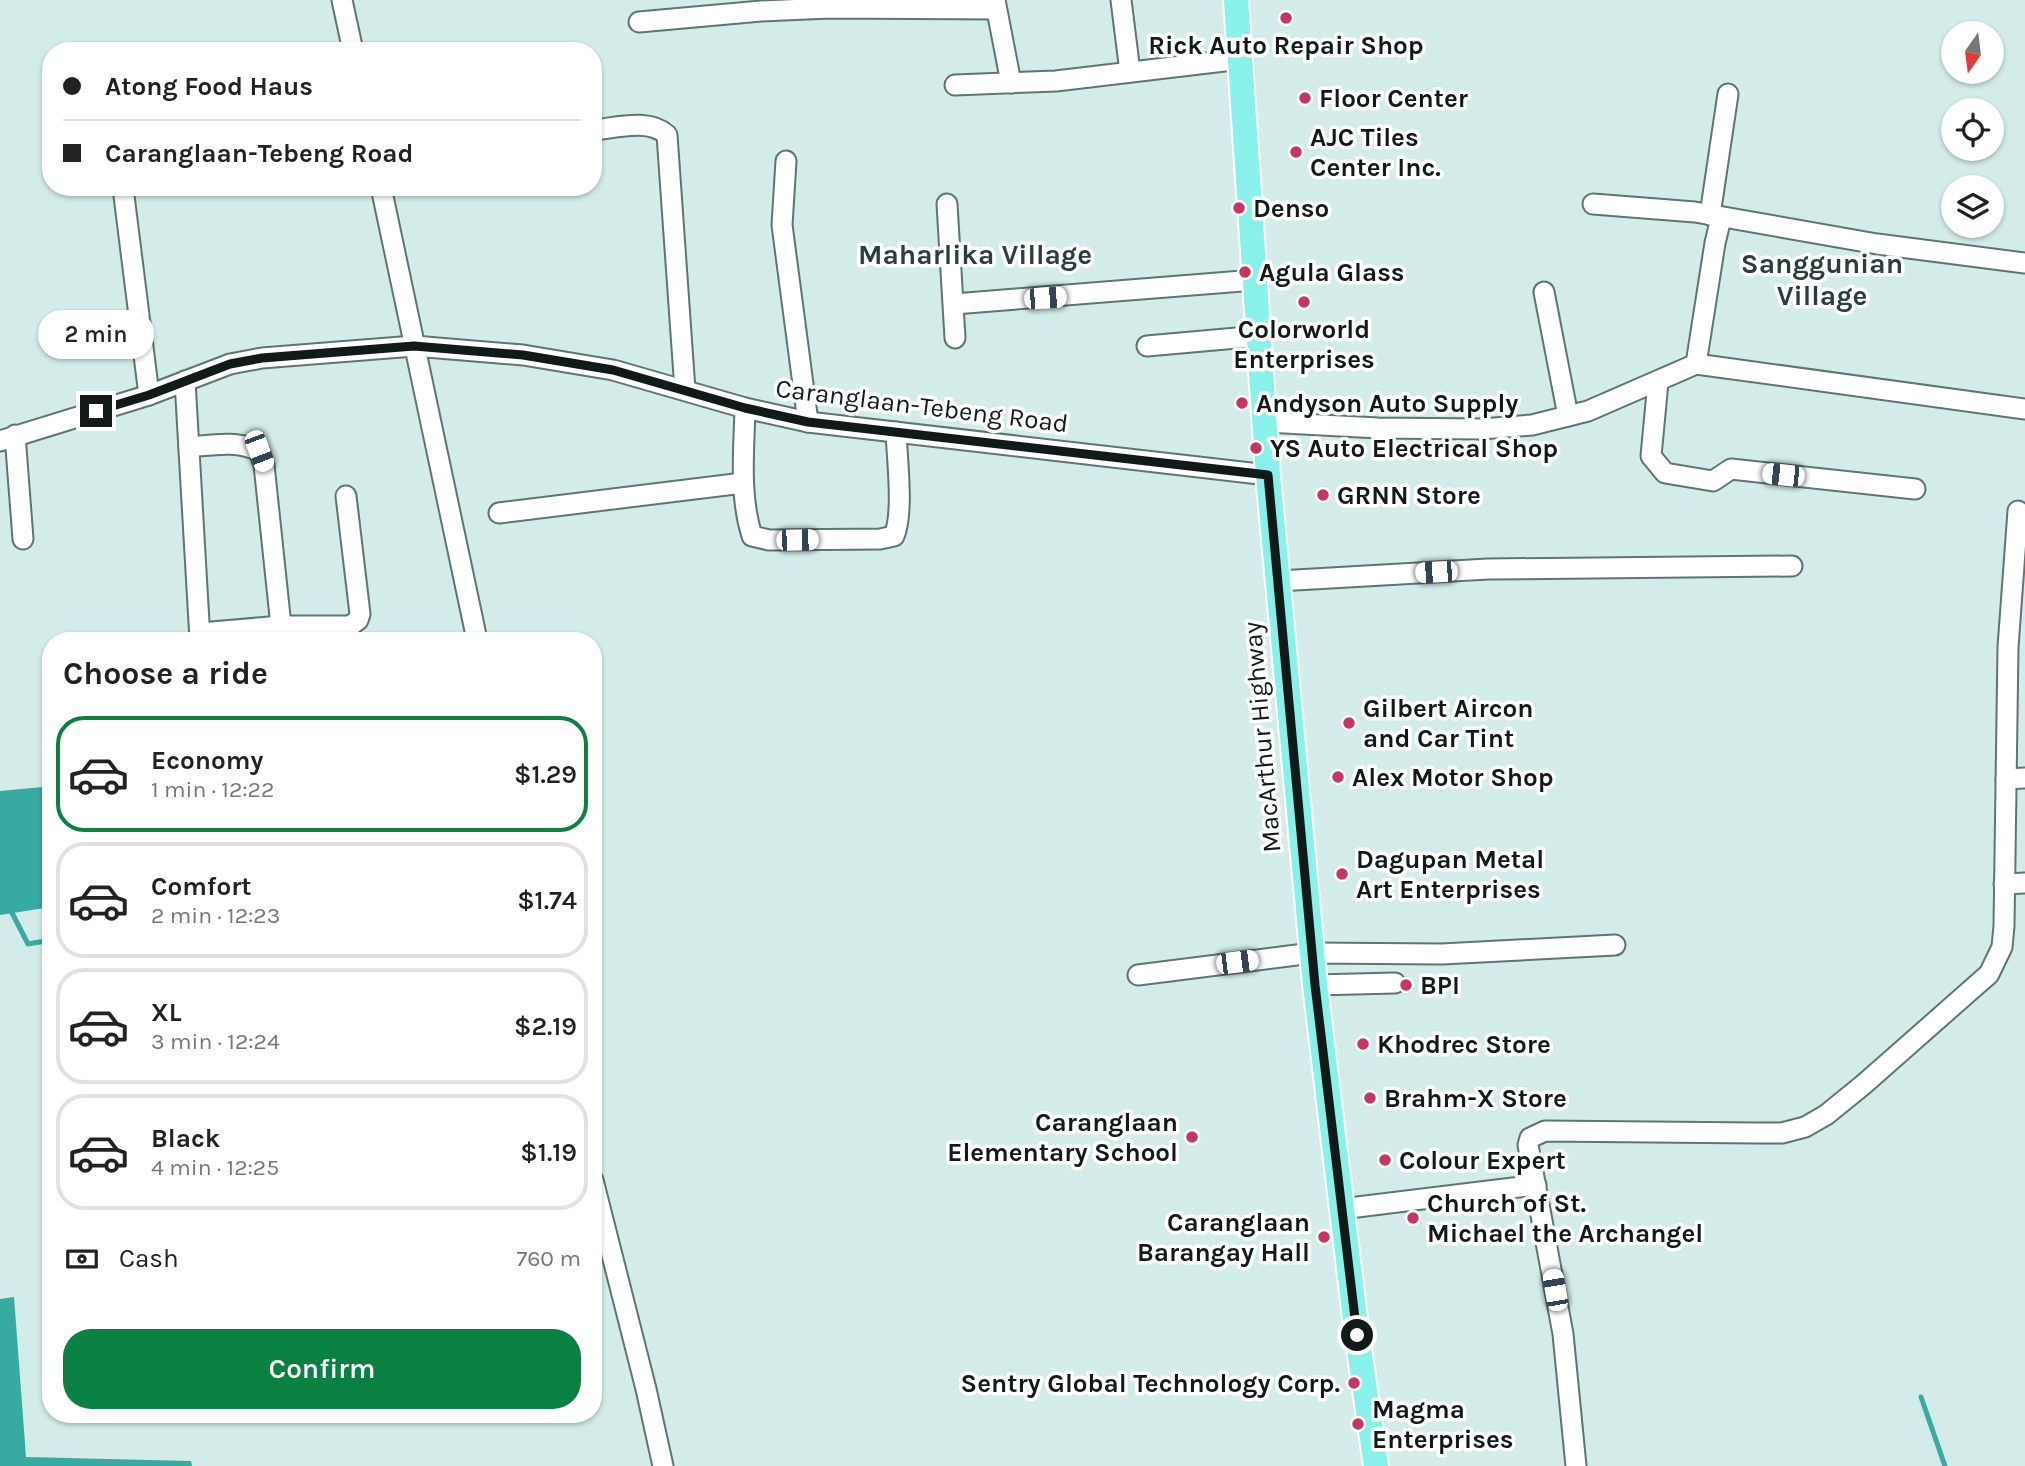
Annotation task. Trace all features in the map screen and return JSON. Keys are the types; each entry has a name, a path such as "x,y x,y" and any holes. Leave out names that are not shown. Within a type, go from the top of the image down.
{"main road":[{"name":"MacArthur Highway","path":"1236,0 1268,475 1315,985 1341,1209 1376,1466"}],"street":[{"path":"342,0 351,42"},
{"path":"1121,0 1130,72"},
{"path":"639,22 761,11 996,4 1011,83"},
{"path":"955,85 1056,81 1241,59"},
{"path":"1696,365 1715,243 1728,93"},
{"path":"602,129 650,126 667,135 685,390"},
{"path":"786,162 782,225 808,422"},
{"path":"124,196 149,395"},
{"path":"384,196 475,632"},
{"path":"947,204 955,338"},
{"path":"1593,204 1663,209 1877,244 2025,262"},
{"path":"954,304 1255,280"},
{"path":"1544,292 1568,416"},
{"path":"1147,346 1259,336"},
{"name":"Caranglaan-Tebeng Road","path":"8,438 149,395 230,364 262,358 414,346 523,355 613,370 745,408 808,422 1268,475"},
{"path":"1266,422 1378,428 1481,429 1532,425 1588,411 1696,365 2025,409"},
{"path":"185,381 200,632"},
{"path":"1658,382 1651,456 1665,474 1713,481 1731,469 1914,489"},
{"path":"745,408 743,483 747,519 752,536 769,540 880,539 894,536 899,513 896,432"},
{"path":"8,438 23,539"},
{"path":"189,447 246,445 259,451 264,465 281,626"},
{"path":"499,513 743,483"},
{"path":"237,632 281,626 350,626 358,620 360,614 346,496"},
{"path":"1576,1466 1563,1334 1528,1144 1530,1138 1545,1131 1782,1133 1805,1127 1826,1115 1989,974 2001,947 2004,884 2016,778 2018,511"},
{"path":"1278,580 1488,569 1792,566"},
{"path":"2004,884 2025,883"},
{"path":"1138,975 1312,953 1442,954 1615,944"},
{"path":"1315,985 1395,983"},
{"path":"1341,1209 1536,1185"},
{"path":"602,1221 663,1466"}],"water":[{"path":"42,787 42,908 0,915 0,791"},
{"path":"14,1297 26,1457 191,1461 192,1466 0,1466 0,1299"}],"waterway":[{"path":"0,906 8,905 28,944 42,942"},
{"path":"1921,1397 1945,1466"}],"place":[{"name":"Rick Auto Repair Shop","path":"1286,18"},
{"name":"Floor Center","path":"1305,98"},
{"name":"AJC Tiles Center Inc.","path":"1296,152"},
{"name":"Denso","path":"1239,208"},
{"name":"Agula Glass","path":"1245,272"},
{"name":"Colorworld Enterprises","path":"1304,302"},
{"name":"Andyson Auto Supply","path":"1242,403"},
{"name":"YS Auto Electrical Shop","path":"1256,448"},
{"name":"GRNN Store","path":"1323,495"},
{"name":"Gilbert Aircon and Car Tint","path":"1349,723"},
{"name":"Alex Motor Shop","path":"1338,777"},
{"name":"Dagupan Metal Art Enterprises","path":"1342,874"},
{"name":"BPI","path":"1406,985"},
{"name":"Khodrec Store","path":"1363,1044"},
{"name":"Brahm-X Store","path":"1370,1098"},
{"name":"Caranglaan Elementary School","path":"1192,1137"},
{"name":"Colour Expert","path":"1385,1160"},
{"name":"Church of St. Michael the Archangel","path":"1413,1218"},
{"name":"Caranglaan Barangay Hall","path":"1324,1237"},
{"name":"Sentry Global Technology Corp.","path":"1354,1383"},
{"name":"Magma Enterprises","path":"1358,1424"}],"district":[{"name":"Maharlika Village","path":"975,254"},
{"name":"Sanggunian Village","path":"1822,279"}],"route":[{"path":"96,411 149,395 230,364 262,358 414,346 523,355 613,370 745,408 808,422 1268,475 1315,985 1357,1335"}]}
